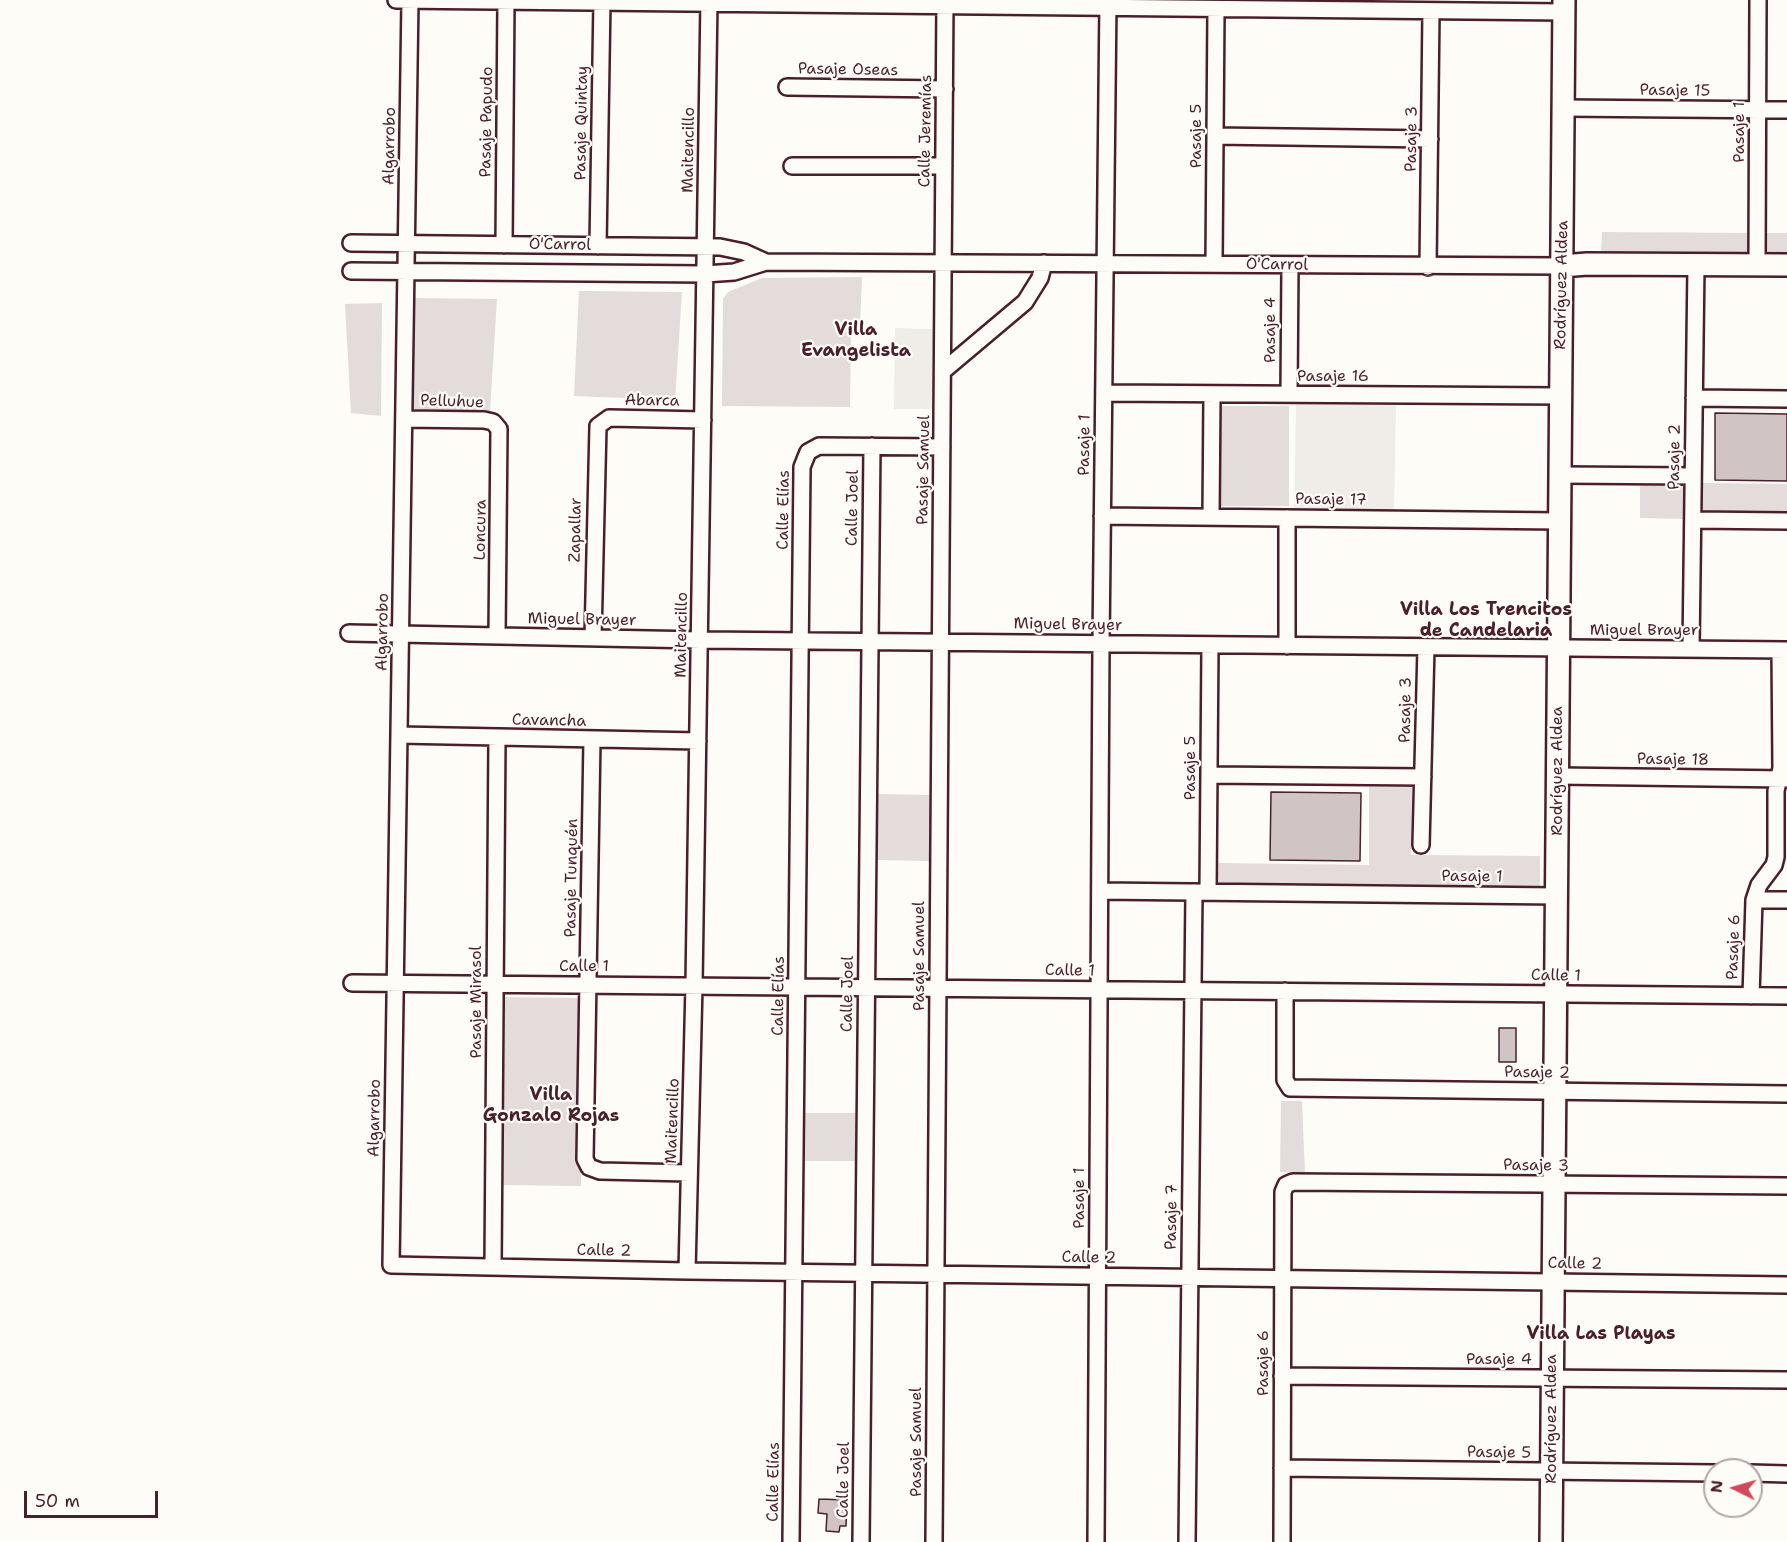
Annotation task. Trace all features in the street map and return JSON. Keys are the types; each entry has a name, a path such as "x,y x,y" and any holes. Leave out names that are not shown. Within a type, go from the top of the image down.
{"main road":[{"name":"Rodríguez Aldea","path":"1551,1542 1564,6"},
{"name":"O'Carrol","path":"1562,266 1787,265"}],"street":[{"path":"396,0 1108,4 1216,9 1282,5 1431,11 1564,6"},
{"name":"Algarrobo","path":"391,1265 410,0"},
{"name":"Pasaje 1","path":"1757,265 1758,0"},
{"name":"Pasaje Papudo","path":"504,244 506,1"},
{"name":"Pasaje Quintay","path":"598,246 602,1"},
{"name":"Maitencillo","path":"687,1271 700,640 709,2"},
{"name":"Calle Jeremías","path":"943,371 945,3"},
{"name":"Pasaje 1","path":"1096,1542 1101,644 1108,4"},
{"name":"Pasaje 5","path":"1214,264 1216,9"},
{"name":"Pasaje 3","path":"1428,267 1431,11"},
{"name":"Pasaje Oseas","path":"787,87 945,89"},
{"name":"Pasaje 15","path":"1563,108 1787,110"},
{"path":"1215,136 1430,139"},
{"path":"792,166 944,166"},
{"name":"O'Carrol","path":"351,243 706,247 744,252 766,262"},
{"name":"O'Carrol","path":"351,271 705,274 734,272 766,262 1562,266"},
{"path":"943,371 1025,302 1040,278 1044,263"},
{"name":"Pasaje 4","path":"1289,394 1290,265"},
{"name":"Pasaje 2","path":"1691,650 1696,265"},
{"name":"Pasaje Samuel","path":"934,1542 943,371"},
{"name":"Pasaje 16","path":"1104,393 1561,396"},
{"path":"1211,517 1212,394"},
{"path":"1694,398 1787,399"},
{"name":"Pelluhue","path":"404,418 484,420 496,426"},
{"name":"Abarca","path":"601,423 615,418 703,420"},
{"name":"Zapallar","path":"593,638 596,435 601,423"},
{"name":"Loncura","path":"496,426 501,438 497,636"},
{"name":"Calle Elías","path":"792,1542 802,467 808,452 819,446 872,446"},
{"path":"872,446 942,447"},
{"name":"Calle Joel","path":"861,1542 872,446"},
{"path":"1560,475 1693,476"},
{"name":"Pasaje 17","path":"1102,516 1560,521"},
{"path":"1287,518 1287,646"},
{"path":"1693,520 1787,521"},
{"name":"Miguel Brayer","path":"349,633 700,640 1784,650"},
{"name":"Pasaje 5","path":"1201,892 1209,776 1210,645"},
{"name":"Pasaje 3","path":"1422,845 1426,647"},
{"path":"1784,650 1783,779 1776,791 1776,861 1759,885 1754,900 1787,900"},
{"name":"Cavancha","path":"399,735 698,741"},
{"name":"Pasaje Mirasol","path":"493,1267 497,738"},
{"name":"Pasaje Tunquén","path":"592,739 587,1163 600,1172 689,1173"},
{"path":"1209,776 1423,777"},
{"name":"Pasaje 18","path":"1558,776 1783,779"},
{"name":"Pasaje 1","path":"1100,891 1557,896"},
{"name":"Pasaje 7","path":"1187,1542 1193,991 1201,892"},
{"name":"Pasaje 6","path":"1751,996 1754,900"},
{"name":"Calle 1","path":"352,983 1787,996"},
{"name":"Pasaje 2","path":"1285,991 1285,1080 1287,1086 1293,1089 1787,1094"},
{"name":"Pasaje 3","path":"1286,1185 1293,1182 1787,1186"},
{"name":"Pasaje 6","path":"1282,1542 1283,1192 1286,1185"},
{"name":"Calle 2","path":"391,1265 687,1271 1787,1284"},
{"name":"Pasaje 4","path":"1282,1376 1787,1380"},
{"name":"Pasaje 5","path":"1282,1468 1703,1473"},
{"path":"1763,1473 1787,1474"}],"shaded area":[{"path":"1602,232 1753,233 1752,255 1601,254"},
{"path":"1763,233 1787,233 1787,255 1763,255"},
{"path":"862,277 860,325 851,325 850,407 722,406 723,299 728,292 762,278"},
{"path":"579,291 682,292 675,400 574,396"},
{"path":"415,298 497,299 490,411 413,409"},
{"path":"382,303 381,416 351,413 345,304"},
{"path":"895,328 937,329 936,409 894,409"},
{"path":"1296,404 1396,405 1394,510 1294,509"},
{"path":"1220,406 1289,406 1289,506 1220,506"},
{"path":"1640,483 1680,484 1688,491 1687,519 1640,518"},
{"path":"1701,483 1787,484 1787,517 1706,516 1701,510"},
{"path":"1369,787 1412,787 1411,855 1540,856 1540,887 1217,885 1218,863 1369,865"},
{"path":"876,794 931,795 929,861 876,860"},
{"path":"503,997 584,998 581,1186 501,1185"},
{"path":"1281,1101 1302,1101 1305,1173 1280,1172"},
{"path":"801,1113 857,1113 857,1161 801,1161"}],"building":[{"path":"1715,413 1787,414 1787,481 1715,480"},
{"path":"1271,792 1361,793 1360,861 1270,860"},
{"path":"1499,1028 1516,1028 1516,1062 1499,1062"},
{"path":"819,1499 847,1500 846,1526 840,1526 839,1532 826,1531 827,1514 818,1513"}],"district":[{"name":"Villa Evangelista","path":"856,340"},
{"name":"Villa Los Trencitos de Candelaria","path":"1486,620"},
{"name":"Villa Gonzalo Rojas","path":"551,1105"},
{"name":"Villa Las Playas","path":"1601,1334"}]}
